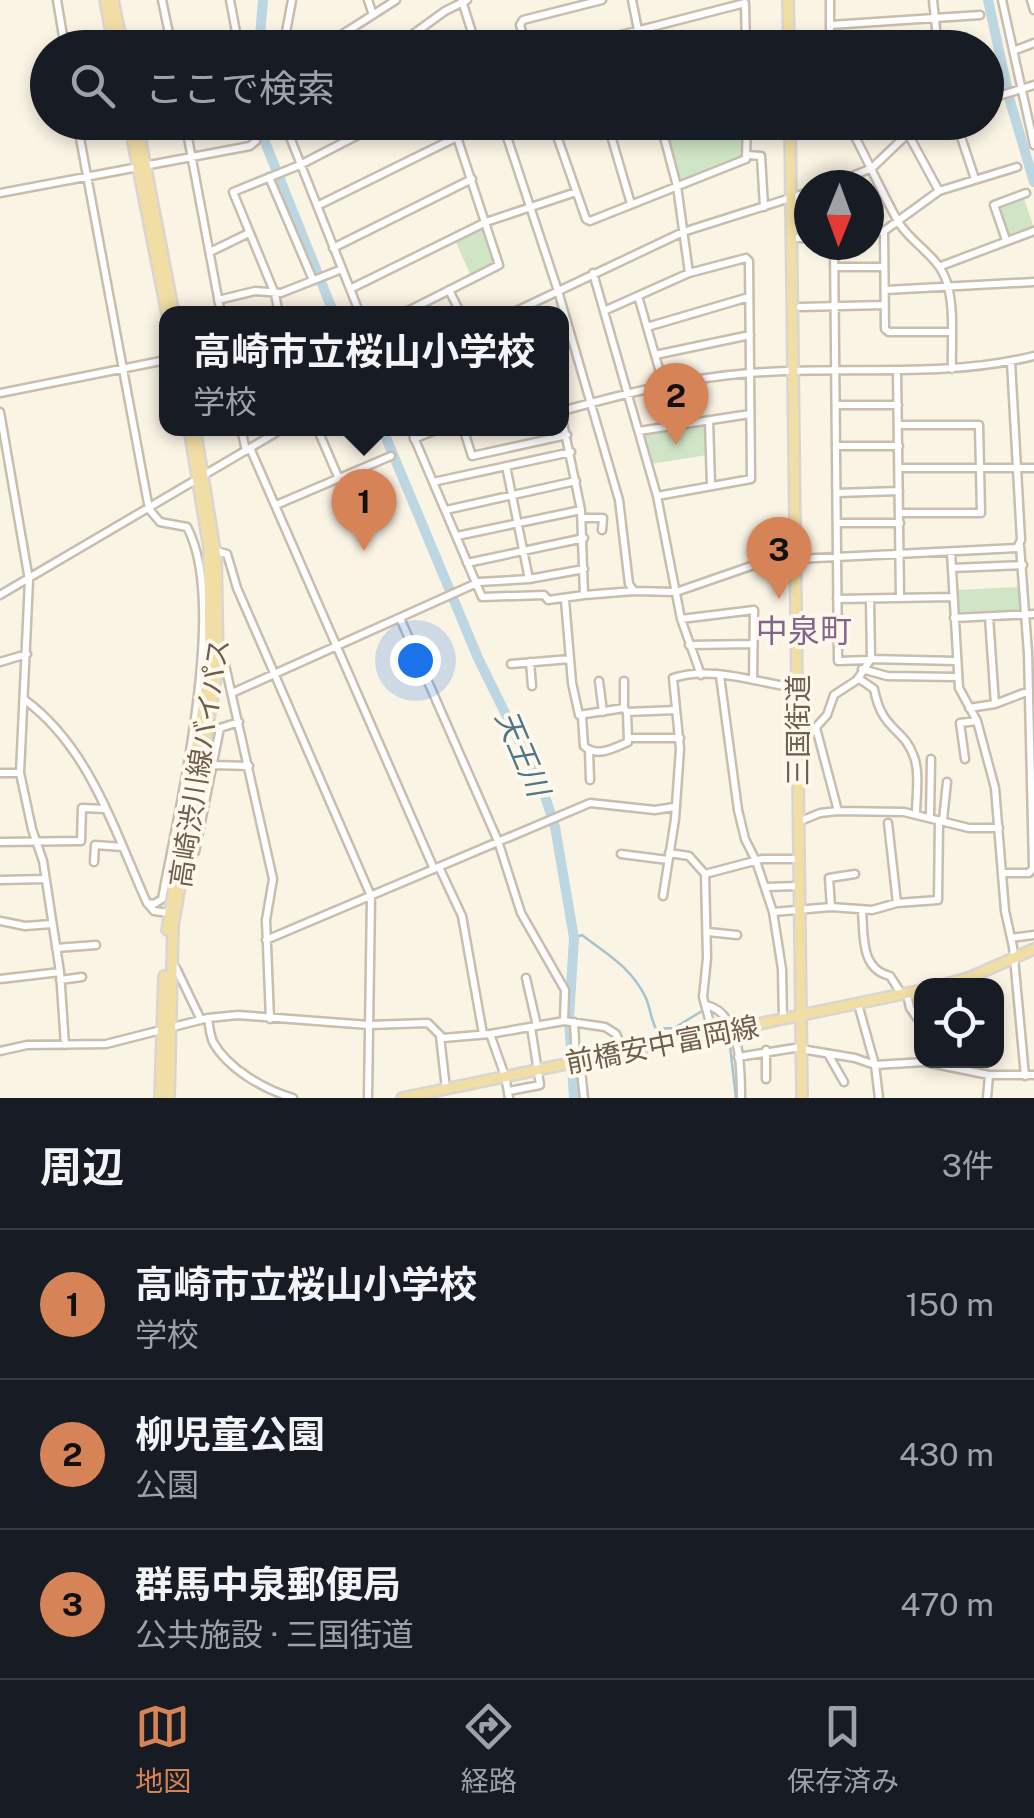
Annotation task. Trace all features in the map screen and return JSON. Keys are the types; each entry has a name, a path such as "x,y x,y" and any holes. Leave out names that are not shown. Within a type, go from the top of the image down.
{"main road":[{"path":"105,0 111,30"},
{"path":"113,0 119,30"},
{"path":"788,0 789,30"},
{"path":"134,140 142,166"},
{"path":"140,140 168,306"},
{"name":"三国街道","path":"790,140 802,1098"},
{"name":"高崎渋川線バイパス","path":"160,1098 173,926 218,666 216,551 193,436"},
{"name":"高崎渋川線バイパス","path":"169,1098 169,913 210,664 211,585 201,478"},
{"path":"962,978 1034,949"},
{"name":"前橋安中富岡線","path":"402,1098 914,992"}],"street":[{"path":"57,0 61,30"},
{"path":"162,0 168,30"},
{"path":"230,0 236,30"},
{"path":"286,30 292,0"},
{"path":"368,0 373,14"},
{"path":"349,30 396,0"},
{"path":"522,30 523,20 602,0"},
{"path":"632,0 638,30 745,2 746,30"},
{"path":"830,0 830,30"},
{"path":"933,0 937,30"},
{"path":"1002,0 1034,144"},
{"path":"1032,0 1034,10"},
{"path":"421,30 464,1 472,30"},
{"path":"830,25 980,15"},
{"path":"1013,51 1034,43"},
{"path":"1004,95 1034,85"},
{"path":"80,140 149,510 158,521 181,524 190,531 201,564 202,633 196,709 162,899 147,903"},
{"path":"189,140 219,306"},
{"path":"0,192 192,157 254,144 254,140"},
{"path":"292,140 357,306"},
{"path":"278,306 233,192 349,140"},
{"path":"317,206 451,140"},
{"path":"417,306 499,265 458,140"},
{"path":"508,140 562,306"},
{"path":"558,140 588,220 746,159 747,140"},
{"path":"613,140 631,204"},
{"path":"664,140 676,186 689,274"},
{"path":"857,140 898,222 912,241 941,266 949,289 952,369"},
{"path":"867,170 898,140"},
{"path":"910,140 939,192"},
{"path":"962,140 976,180"},
{"path":"747,155 761,156 764,207"},
{"path":"884,231 939,192 1017,167"},
{"path":"271,176 315,280"},
{"path":"333,248 473,183"},
{"path":"350,288 486,222 576,192"},
{"path":"1006,240 994,205 1026,193"},
{"path":"531,306 683,232 794,197"},
{"path":"941,266 1034,232"},
{"path":"210,252 248,233"},
{"path":"604,311 689,274 746,258 751,479 657,496"},
{"path":"834,260 838,661 956,661"},
{"path":"884,260 885,329 950,332"},
{"path":"834,267 884,268"},
{"path":"218,300 255,291 276,294 342,268"},
{"path":"592,274 657,496 681,620 701,675"},
{"path":"885,290 1034,282"},
{"path":"448,290 456,306"},
{"path":"638,296 664,386"},
{"path":"647,327 749,297"},
{"path":"800,307 884,305"},
{"path":"569,328 618,500 634,591"},
{"path":"655,354 750,336"},
{"path":"569,411 628,392 750,372 952,369 1034,356"},
{"path":"0,393 159,361"},
{"path":"1002,873 1029,873 1033,868 1030,615 1020,544 1011,362"},
{"path":"897,372 900,598"},
{"path":"836,405 898,404"},
{"path":"0,412 29,580 20,773 45,880 60,976 65,1045"},
{"path":"639,431 750,414"},
{"path":"709,421 711,486"},
{"path":"898,425 979,425 981,513 900,514"},
{"path":"244,436 462,916 486,1034 506,1076 509,1095 540,1086 526,978"},
{"path":"0,595 271,436"},
{"path":"321,436 340,479"},
{"path":"413,436 482,597 544,595 548,600 565,600 634,591 676,592 754,566 796,559 1013,550 1020,544"},
{"path":"414,439 421,436"},
{"path":"465,436 472,456 558,436"},
{"path":"567,436 584,538 584,595"},
{"path":"836,446 899,446"},
{"path":"433,482 571,452"},
{"path":"276,505 391,456"},
{"path":"506,466 529,579"},
{"path":"899,468 1034,468"},
{"path":"446,510 576,482"},
{"path":"837,493 899,491"},
{"path":"456,536 581,514 602,518 602,530"},
{"path":"837,523 900,523"},
{"path":"467,562 584,538"},
{"path":"216,551 227,554 237,588 371,896 368,1098"},
{"path":"951,552 960,696 977,721 992,774 1007,926 1029,1075 989,1076 968,1068"},
{"path":"952,568 1023,565"},
{"path":"232,693 477,584 584,569"},
{"path":"1024,580 1034,579"},
{"path":"838,599 953,597"},
{"path":"798,748 827,715 834,695 858,678 869,659 870,598"},
{"path":"565,600 576,708 582,717 584,746 590,751 608,750 625,744 628,738 624,682"},
{"path":"681,620 754,610 753,681"},
{"path":"954,618 1030,615"},
{"path":"989,617 995,704"},
{"path":"400,618 498,841 522,913 565,990 564,1021"},
{"path":"689,645 753,644"},
{"path":"0,662 27,654"},
{"path":"511,664 570,660"},
{"path":"530,662 532,686"},
{"path":"226,665 273,880 266,906 270,1019"},
{"path":"862,669 887,676 958,677"},
{"path":"662,896 680,738 673,678 688,674 720,676 797,688"},
{"path":"720,676 738,810 773,912 782,969 783,1020"},
{"path":"858,678 874,689 882,718 907,744 916,761 916,814"},
{"path":"599,681 603,712"},
{"path":"969,708 995,704 1031,686"},
{"path":"24,700 47,718 74,750 147,903 154,912 169,913"},
{"path":"582,717 625,710 675,710"},
{"path":"965,760 960,722 977,721"},
{"path":"195,852 221,726 239,722"},
{"path":"816,728 838,811"},
{"path":"628,738 680,738"},
{"path":"590,751 590,780"},
{"path":"930,817 931,760"},
{"path":"214,765 249,766"},
{"path":"0,773 20,773"},
{"path":"773,912 831,907 862,910 938,900 941,820 947,782"},
{"path":"266,940 590,803 655,810 674,807"},
{"path":"0,842 81,841 82,808 104,808"},
{"path":"798,822 838,811 916,814 970,828 999,828"},
{"path":"888,824 897,904"},
{"path":"94,862 95,845 122,847"},
{"path":"621,854 688,856 705,874 708,932 703,997 713,1034"},
{"path":"705,874 757,862 798,859"},
{"path":"831,907 829,878 855,874"},
{"path":"0,880 45,880"},
{"path":"765,887 798,886"},
{"path":"862,910 867,959 879,973 890,976 914,1014"},
{"path":"0,921 25,926 52,924"},
{"path":"708,932 737,934"},
{"path":"1011,938 1034,935"},
{"path":"56,948 96,945"},
{"path":"176,968 213,1042 226,1057 256,1082 294,1098"},
{"path":"0,979 82,977"},
{"path":"858,1004 879,1098"},
{"path":"706,1005 724,1015 733,1030 741,1098"},
{"path":"0,1051 26,1044 120,1041 204,1019 238,1015 369,1025 428,1023 440,1036 446,1088"},
{"path":"440,1036 486,1034 564,1021 610,1030 624,1052"},
{"path":"574,1022 584,1098"},
{"path":"1022,1045 1034,1044"},
{"path":"738,1057 801,1048 874,1065 914,1063"},
{"path":"766,1050 766,1079"},
{"path":"828,1054 844,1082"},
{"path":"987,1098 989,1076"}],"green space":[{"path":"667,140 745,140 745,156 679,182"},
{"path":"1023,196 1034,228 1007,236 998,206"},
{"path":"482,227 496,262 471,276 455,240"},
{"path":"704,423 707,455 651,464 644,432"},
{"path":"1020,587 1020,611 958,612 956,590"}],"waterway":[{"name":"天王川","path":"260,30 263,0"},
{"path":"988,0 995,30"},
{"path":"1004,73 1034,182"},
{"name":"天王川","path":"264,140 331,306"},
{"name":"天王川","path":"385,436 478,658 543,790 555,827 574,938 569,1019 574,1098"},
{"path":"574,938 582,935 626,970 646,998 656,1029 674,1028 702,1011"},
{"path":"729,1037 736,1098"}],"place":[{"name":"柳児童公園","path":"676,445"},
{"name":"高崎市立桜山小学校","path":"364,551"},
{"name":"群馬中泉郵便局","path":"779,599"}],"district":[{"name":"中泉町","path":"804,630"}]}
